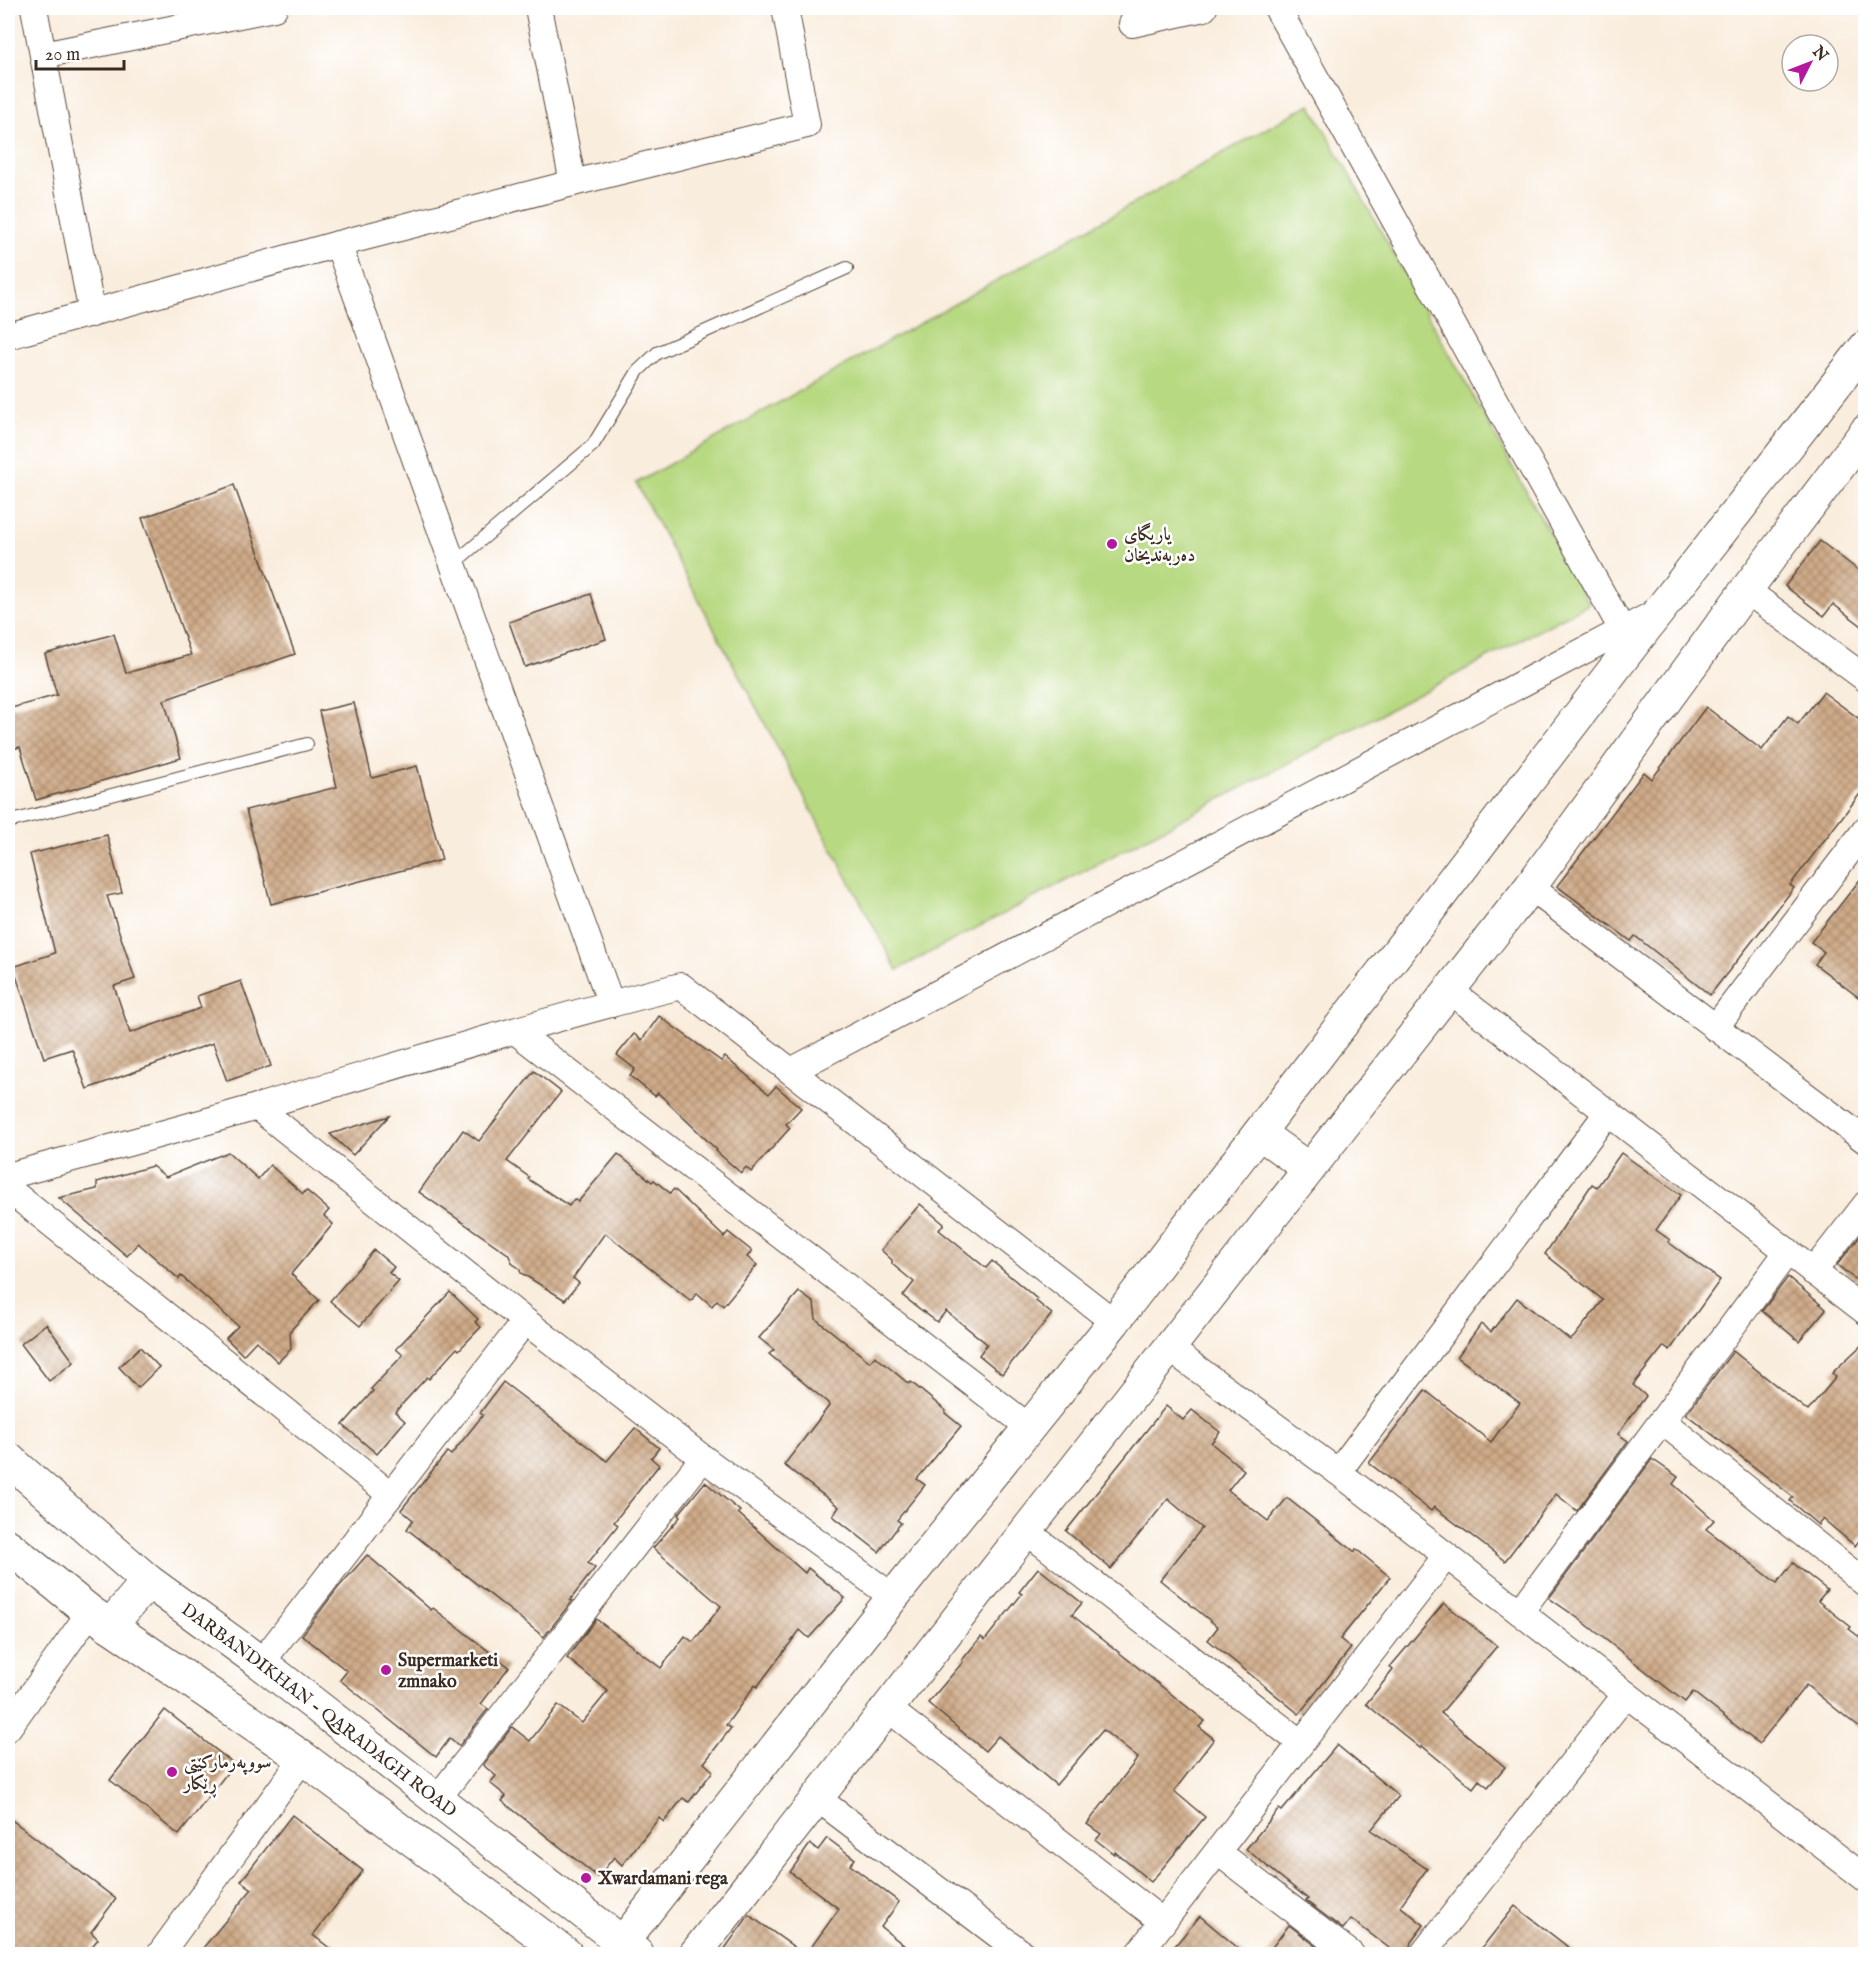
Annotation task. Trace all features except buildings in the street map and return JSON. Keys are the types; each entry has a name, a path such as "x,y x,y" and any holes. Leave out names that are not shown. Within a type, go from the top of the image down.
{"main road":[{"name":"DARBANDIKHAN - QARADAGH ROAD","path":"8,1459 148,1581 261,1663 630,1949"},
{"path":"8,1546 100,1619 303,1758 566,1954"},
{"path":"100,1619 148,1581"}],"street":[{"path":"34,8 92,314"},
{"path":"43,55 274,8"},
{"path":"538,8 573,183"},
{"path":"8,336 338,244 807,125 785,8"},
{"path":"1132,24 1204,8"},
{"path":"1277,8 1627,639"},
{"path":"338,244 611,1004"},
{"path":"630,1949 894,1597 1114,1322 1259,1133 1627,639 1660,610 1866,346"},
{"path":"694,1954 1530,887 1866,431"},
{"path":"1746,591 1866,679"},
{"path":"791,1071 1627,639"},
{"path":"1715,1028 1866,829"},
{"path":"1530,887 1866,1141"},
{"path":"8,1176 681,986 1114,1322"},
{"path":"1449,990 1866,1312"},
{"path":"515,1031 1029,1427"},
{"path":"257,1107 525,1321 703,1458 894,1597"},
{"path":"1338,1473 1608,1112"},
{"path":"1259,1133 1309,1169"},
{"path":"8,1189 391,1495"},
{"path":"1813,1272 1866,1204"},
{"path":"1520,1612 1788,1251"},
{"path":"261,1663 525,1321"},
{"path":"1169,1348 1338,1473 1866,1879"},
{"path":"1662,1421 1866,1584"},
{"path":"437,1799 703,1458"},
{"path":"1026,1531 1301,1743"},
{"path":"1138,1954 1446,1556"},
{"path":"8,1728 100,1619"},
{"path":"1424,1954 1626,1695"},
{"path":"887,1708 1163,1922"},
{"path":"160,1954 303,1758"},
{"path":"817,1798 1023,1954"},
{"path":"1218,1852 1352,1954"}],"lane":[{"path":"452,565 594,445 638,371 657,353 847,268"},
{"path":"8,822 307,744"}],"green space":[{"name":"یاریگاى ده‌ربه‌ندیخان","path":"1310,104 1589,604 897,970 636,483"}],"place":[{"name":"یاریگاى ده‌ربه‌ندیخان","path":"1112,544"},
{"name":"Supermarketi zmnako","path":"386,1670"},
{"name":"سووپەرمارکێتی ڕێکار","path":"172,1772"},
{"name":"Xwardamani rega","path":"586,1878"}]}
